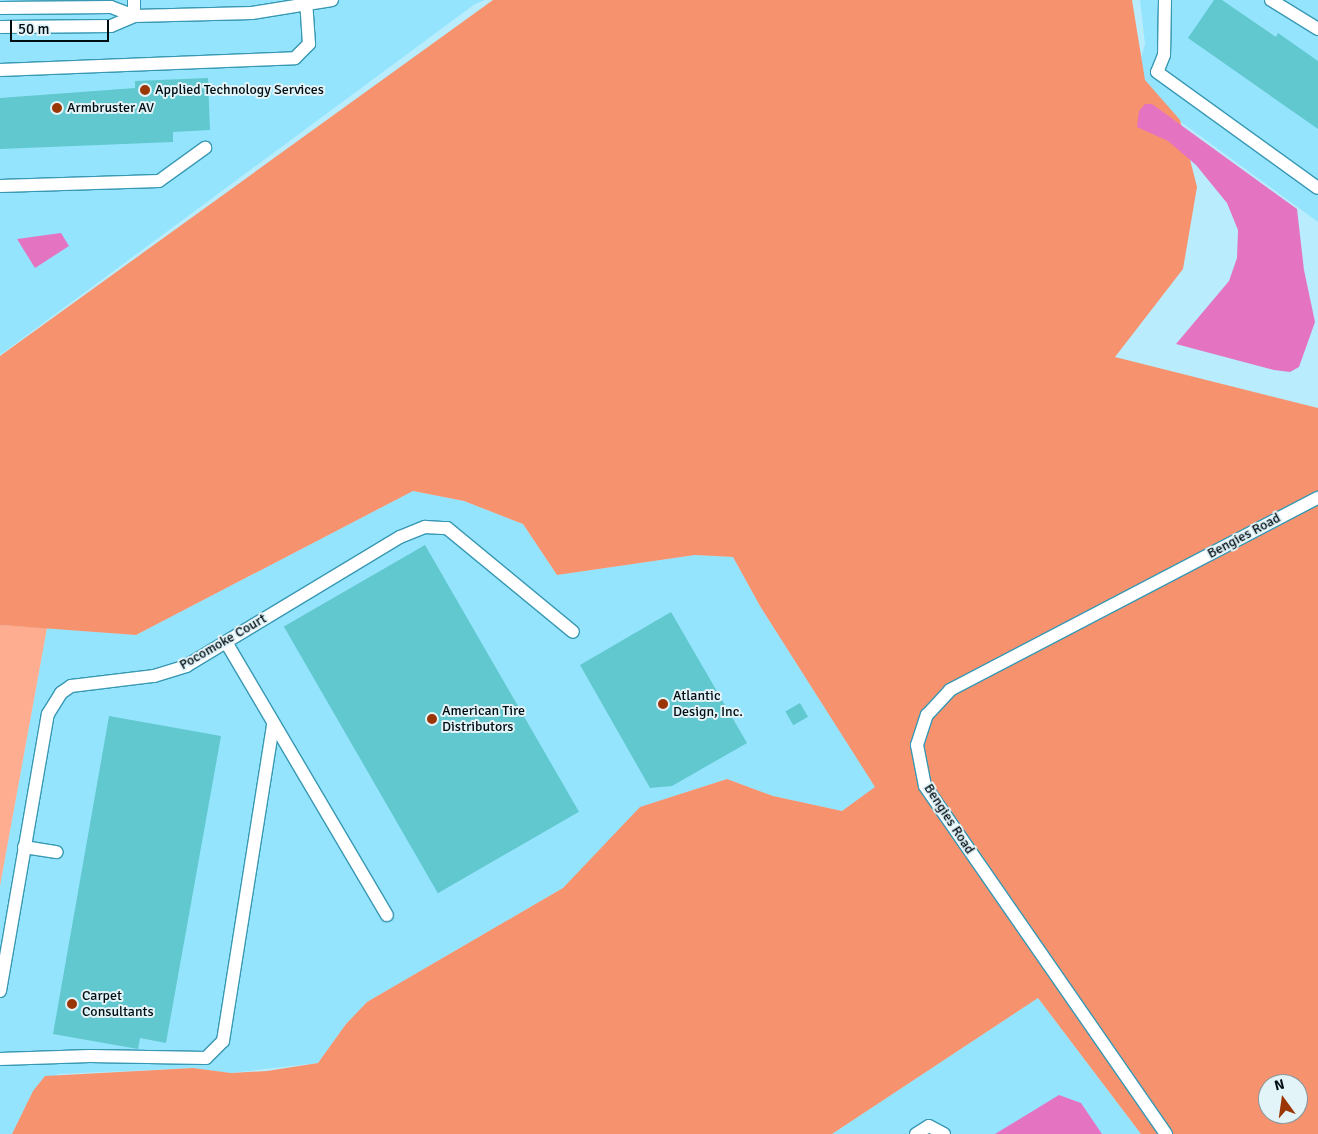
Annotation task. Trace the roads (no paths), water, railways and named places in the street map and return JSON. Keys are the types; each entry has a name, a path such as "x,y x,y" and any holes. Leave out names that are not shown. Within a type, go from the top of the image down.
{"street":[{"path":"134,0 134,16"},
{"path":"0,27 111,26 134,16 220,14 332,0"},
{"path":"1165,0 1164,55 1157,72 1318,188"},
{"path":"1271,0 1318,28"},
{"path":"0,70 295,58 310,44 306,3"},
{"path":"0,8 111,7 134,16"},
{"path":"0,186 159,180 204,148"},
{"name":"Bengies Road","path":"1166,1134 925,786 917,745 927,715 950,690 1318,498"},
{"name":"Pocomoke Court","path":"0,991 48,714 61,693 71,686 162,674 186,666 400,537 425,527 447,528 573,632"},
{"path":"226,642 273,725 387,915"},
{"path":"0,1059 206,1058 223,1040 273,725"},
{"path":"24,847 57,852"},
{"path":"916,1134 929,1126 944,1134"}],"place":[{"name":"Applied Technology Services","path":"145,90"},
{"name":"Armbruster AV","path":"57,108"},
{"name":"Atlantic Design, Inc.","path":"663,704"},
{"name":"American Tire Distributors","path":"432,719"},
{"name":"Carpet Consultants","path":"72,1004"}]}
